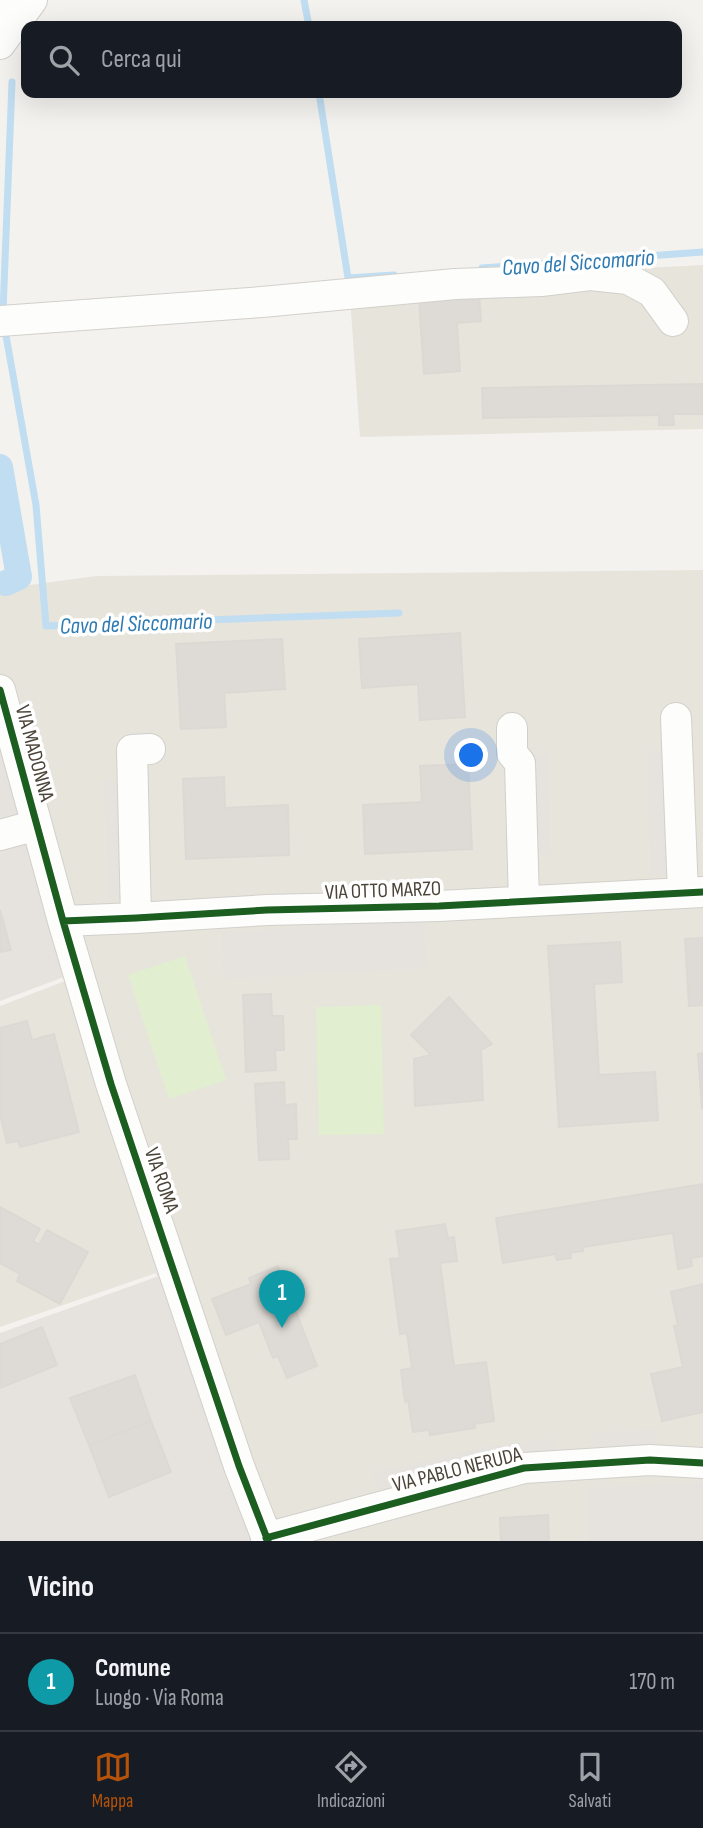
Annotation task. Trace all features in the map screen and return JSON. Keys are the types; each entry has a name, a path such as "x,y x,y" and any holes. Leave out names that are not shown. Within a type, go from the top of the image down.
{"street":[{"path":"0,4 11,0"},
{"path":"0,44 32,0"},
{"path":"0,321 262,302 455,284 541,281 590,275 628,279 652,292 673,321"},
{"name":"VIA MADONNA","path":"0,690 37,825"},
{"path":"676,718 693,892"},
{"path":"512,728 512,753 520,763 524,901"},
{"path":"136,918 132,750 150,749"},
{"path":"0,835 37,825"},
{"name":"VIA ROMA","path":"37,825 111,1084 239,1466 267,1539"},
{"name":"VIA OTTO MARZO","path":"63,921 267,910 439,906 693,892"},
{"name":"VIA PABLO NERUDA","path":"267,1539 524,1468 650,1460 703,1464"}],"shaded area":[{"path":"703,265 703,429 360,437 349,284"},
{"path":"703,570 703,1541 252,1541 156,1273 0,1327 0,1006 65,981 0,728 0,589 96,576"},
{"path":"0,744 64,977 0,1001"},
{"path":"666,750 670,875 650,875 647,751"},
{"path":"548,755 551,855 530,856 527,756"},
{"path":"147,779 151,895 108,897 104,781"},
{"path":"424,920 427,968 223,979 222,932"},
{"path":"159,1276 252,1541 0,1541 0,1333"},
{"path":"657,1430 658,1448 593,1450 592,1432"},
{"path":"556,1438 558,1452 381,1494 372,1473 487,1447"},
{"path":"703,1482 703,1541 589,1541 587,1488"}],"green space":[{"path":"185,956 226,1080 169,1099 128,975"},
{"path":"381,1005 384,1134 319,1135 316,1007"}],"building":[{"path":"479,295 481,321 457,323 460,371 424,374 419,298"},
{"path":"703,384 703,414 673,414 674,425 659,425 659,415 483,418 482,388"},
{"path":"460,633 465,717 420,720 418,684 362,688 359,639"},
{"path":"282,639 285,689 224,693 226,727 181,729 176,644"},
{"path":"468,764 472,849 365,854 363,805 422,802 420,766"},
{"path":"224,777 225,808 288,805 289,855 186,859 183,779"},
{"path":"0,910 11,950 0,952"},
{"path":"703,938 703,1005 689,1006 685,939"},
{"path":"620,942 622,982 594,984 599,1075 655,1072 658,1120 559,1127 548,946"},
{"path":"271,994 272,1016 283,1016 284,1050 275,1050 276,1070 246,1072 243,995"},
{"path":"449,997 492,1044 481,1050 483,1100 415,1106 414,1059 431,1055 411,1035"},
{"path":"27,1021 32,1040 54,1034 79,1132 20,1147 18,1141 7,1143 0,1114 0,1028"},
{"path":"703,1053 703,1108 702,1108 698,1054"},
{"path":"284,1082 285,1105 296,1104 297,1139 288,1139 289,1159 259,1160 255,1084"},
{"path":"703,1184 703,1256 691,1258 692,1266 678,1269 673,1233 583,1247 583,1251 570,1253 571,1258 557,1260 555,1254 503,1263 496,1218"},
{"path":"0,1207 40,1229 33,1241 39,1245 47,1230 88,1252 60,1304 17,1281 20,1274 0,1263"},
{"path":"445,1224 448,1238 454,1237 457,1261 440,1263 454,1366 486,1362 494,1421 474,1424 475,1428 430,1435 429,1430 413,1432 408,1400 405,1402 401,1370 412,1368 407,1333 400,1334 390,1259 400,1258 396,1231"},
{"path":"278,1266 317,1366 287,1378 278,1356 273,1358 259,1322 226,1335 212,1299 251,1284 249,1278"},
{"path":"703,1284 703,1412 662,1421 651,1374 683,1367 674,1326 678,1325 671,1292"},
{"path":"42,1327 57,1365 0,1388 0,1344"},
{"path":"135,1375 151,1421 89,1445 70,1398"},
{"path":"151,1421 171,1472 109,1497 89,1445"},
{"path":"548,1515 547,1541 501,1541 500,1518"}],"waterway":[{"name":"Cavo del Siccomario","path":"304,0 308,21"},
{"name":"Cavo del Siccomario","path":"3,312 12,82"},
{"name":"Cavo del Siccomario","path":"320,98 348,278 394,275"},
{"name":"Cavo del Siccomario","path":"482,268 703,252"},
{"name":"Cavo del Siccomario","path":"5,330 36,505 46,626 399,613"},
{"path":"0,467 19,577 6,583"}],"cycle path":[{"path":"0,690 111,1084 239,1466 268,1541"},
{"path":"63,921 703,892"},
{"path":"266,1538 524,1468 650,1460 703,1463"}],"place":[{"name":"Comune","path":"282,1328"}]}
